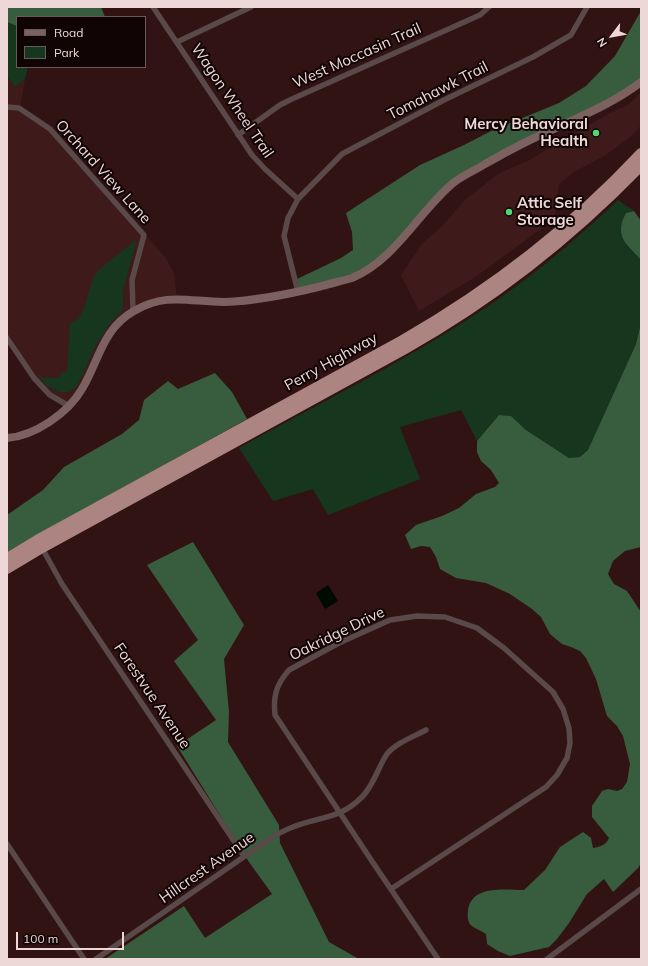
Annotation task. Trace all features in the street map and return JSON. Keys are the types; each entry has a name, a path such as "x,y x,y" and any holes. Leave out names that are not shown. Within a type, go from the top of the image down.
{"highway":[{"name":"Perry Highway","path":"7,558 44,536 401,341 445,315 494,282 550,239 593,201 641,153"},
{"name":"Perry Highway","path":"7,569 42,548 450,323 494,294 556,246 595,212 641,166"}],"street":[{"name":"Wagon Wheel Trail","path":"153,7 259,163 298,199"},
{"path":"177,42 251,7"},
{"name":"West Moccasin Trail","path":"238,134 280,105 480,15 490,7"},
{"name":"Tomahawk Trail","path":"298,199 342,154 444,100 533,57 571,35 587,7"},
{"path":"7,438 23,434 48,423 61,414 82,390 103,343 112,329 133,312 144,306 167,299 223,302 262,299 298,292 351,278 371,268 388,254 422,215 453,183 495,158 600,107 641,82"},
{"name":"Orchard View Lane","path":"7,107 19,108 50,129 144,235 132,280 133,312"},
{"path":"298,199 288,218 284,236 298,292"},
{"path":"7,338 34,378 50,395 68,406"},
{"name":"Forestvue Avenue","path":"42,548 62,584 244,856"},
{"name":"Oakridge Drive","path":"391,889 546,787 557,775 567,758 570,743 569,728 563,709 553,692 504,648 477,628 446,617 417,616 390,620 352,637 289,670 282,678 277,688 274,701 275,715 340,813 391,889 438,959"},
{"path":"340,813 363,796 388,754 401,743 426,730"},
{"name":"Hillcrest Avenue","path":"96,959 274,836 294,826 340,813"},
{"path":"7,844 84,959"},
{"path":"547,959 641,889"}],"shaded area":[{"path":"7,76 15,87 25,79 20,108 50,129 166,258 174,273 177,299 167,299 124,318 69,406 50,395 34,378 7,338"},
{"path":"641,92 641,125 635,133 606,155 574,172 559,184 555,215 542,228 477,276 419,311 401,275 422,244 442,226 465,200 498,174 529,160 608,114 629,104"},
{"path":"328,585 338,601 325,609 316,593"}],"green space":[{"path":"7,7 101,7 105,16 16,16 16,26 7,22"},
{"path":"641,11 641,82 453,183 371,268 298,292 295,280 341,258 353,250 352,232 346,213 420,165 493,130 559,103 586,86 615,56"},
{"path":"7,22 16,26 16,68 28,68 25,79 15,87 7,76"},
{"path":"618,200 634,211 626,213 627,245 638,255 641,260 641,323 636,344 588,450 580,457 569,458 526,430 511,416 499,415 477,441 461,410 400,427 420,479 328,515 313,489 273,501 239,448 402,359 435,340 497,300 544,265"},
{"path":"634,211 641,221 641,260 625,242 621,234 621,225 626,213"},
{"path":"137,239 123,291 122,312 112,321 96,345 77,387 69,392 59,392 47,386 38,375 45,378 57,378 60,377 61,372 67,372 70,323 75,321 80,316 86,303 94,276 107,263"},
{"path":"641,323 641,547 625,551 613,561 608,574 614,584 627,591 641,612 641,863 638,868 613,892 604,879 587,894 569,923 549,947 510,956 487,944 486,934 472,926 468,920 468,910 471,902 476,896 491,890 524,890 545,870 560,847 583,832 591,838 593,848 604,844 609,838 592,817 592,806 602,791 608,789 617,791 622,789 627,782 630,764 623,736 617,726 607,716 596,679 586,658 580,651 562,644 550,634 541,617 510,594 486,583 456,578 440,569 436,557 430,547 421,546 411,549 405,535 416,525 459,508 476,494 495,487 499,483 491,470 481,461 477,452 477,441 499,415 511,416 526,430 569,458 580,457 588,450 636,344"},
{"path":"215,373 232,392 247,419 7,552 7,515 43,490 64,467 122,434 139,420 144,400 168,381 178,389"},
{"path":"193,542 244,625 224,659 229,712 228,742 279,825 280,843 329,942 359,959 105,959 184,906 205,938 272,894 249,862 177,746 216,720 174,661 198,640 147,565"}],"place":[{"name":"Mercy Behavioral Health","path":"596,133"},
{"name":"Attic Self Storage","path":"509,212"}]}
